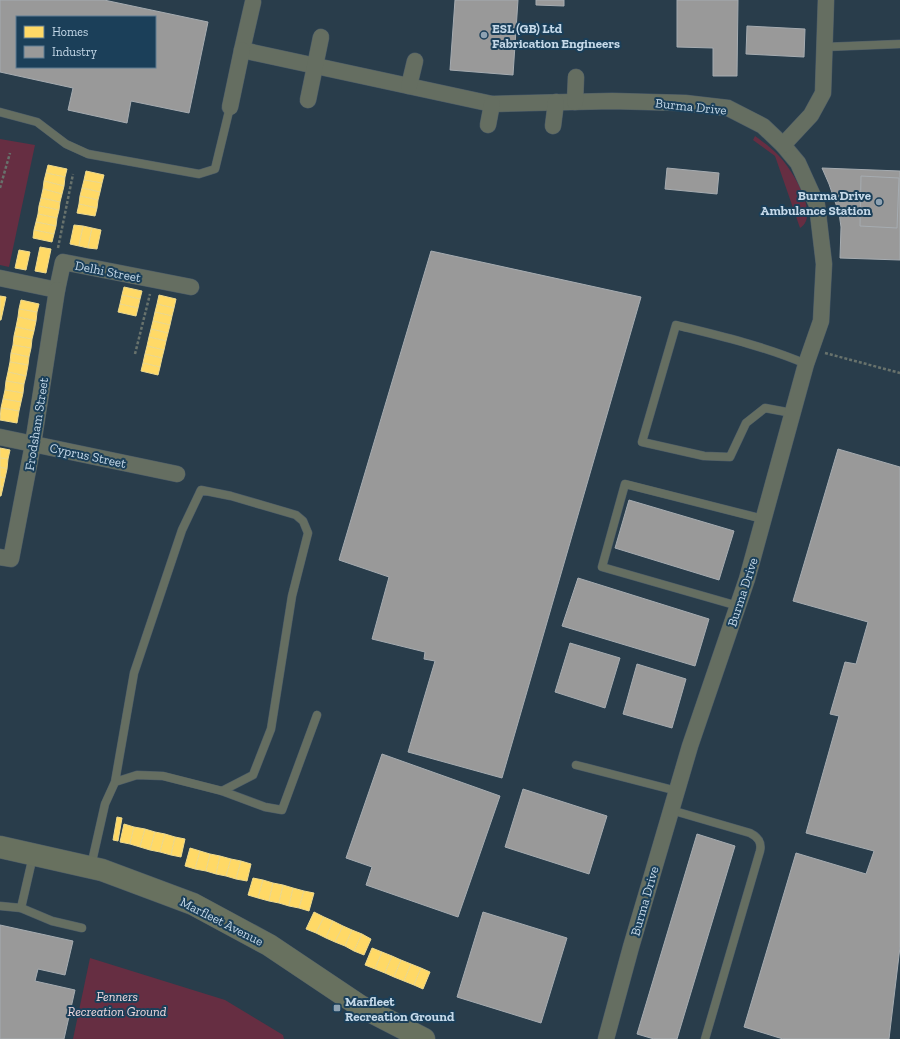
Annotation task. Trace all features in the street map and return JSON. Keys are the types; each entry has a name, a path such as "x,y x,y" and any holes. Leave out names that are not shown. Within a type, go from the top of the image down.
{"street":[{"path":"783,146 811,115 823,93 826,0"},
{"path":"230,107 253,2"},
{"path":"308,100 321,37"},
{"name":"Burma Drive","path":"242,50 492,104 612,100 685,103 728,108 763,126 783,146 798,163 817,205 823,271 821,321 806,364 738,606 690,746 606,1039"},
{"path":"409,86 415,61"},
{"path":"575,102 576,77"},
{"path":"553,126 556,102"},
{"path":"488,125 492,104"},
{"name":"Delhi Street","path":"57,290 63,262 191,287"},
{"path":"0,278 57,290"},
{"name":"Frodsham Street","path":"6,558 33,444 57,290"},
{"name":"Cyprus Street","path":"0,437 177,474"},
{"name":"Marfleet Avenue","path":"0,847 33,853 91,867 193,904 269,945 360,1006 424,1039"}],"lane":[{"path":"825,48 900,44"},
{"path":"0,112 37,122 66,144 88,154 199,174 215,169 230,107"},
{"path":"792,413 765,408 746,423 730,457 704,456 642,442 676,325 739,340 781,353 806,364"},
{"path":"738,606 602,567 625,484 763,519"},
{"path":"91,867 105,804 115,782 134,673 182,530 201,490 231,496 296,515 303,521 308,533 292,596 278,690 265,746 253,775 222,791"},
{"path":"115,782 137,775 163,776 222,791 265,807 282,810 317,715"},
{"path":"576,765 677,791"},
{"path":"671,810 750,833 757,838 761,844 706,1035 712,1039"},
{"path":"21,908 33,853"},
{"path":"0,906 21,908 52,921 82,928"}],"path":[{"path":"0,188 10,153"},
{"path":"63,262 58,248 73,174"},
{"path":"135,354 153,279"},
{"path":"811,349 900,373"}],"green space":[{"path":"755,136 773,150 784,162 802,192 806,203 807,213 806,222 800,228 775,156 753,140"},
{"path":"0,139 35,145 9,267 0,265"},
{"name":"Fenners Recreation Ground","path":"90,958 225,1000 283,1035 284,1039 73,1039"}],"building: Homes":[{"path":"48,165 67,169 65,177 46,173"},
{"path":"86,171 104,175 102,183 84,180"},
{"path":"46,173 65,177 64,186 44,181"},
{"path":"84,180 102,183 100,192 82,188"},
{"path":"44,181 64,186 62,194 43,189"},
{"path":"82,188 100,192 98,200 80,196"},
{"path":"43,189 62,194 60,202 41,198"},
{"path":"80,196 98,200 97,208 79,204"},
{"path":"41,198 60,202 59,210 39,206"},
{"path":"79,204 97,208 95,216 77,213"},
{"path":"39,206 59,210 57,218 38,214"},
{"path":"38,214 57,218 56,226 36,222"},
{"path":"36,222 56,226 54,234 34,230"},
{"path":"74,225 83,226 79,246 70,244"},
{"path":"83,226 92,228 88,248 79,246"},
{"path":"92,228 101,230 97,249 88,248"},
{"path":"34,230 54,234 52,242 33,238"},
{"path":"40,247 51,249 46,273 35,271"},
{"path":"19,250 30,252 26,270 15,268"},
{"path":"124,287 142,291 140,299 122,295"},
{"path":"122,295 140,299 138,308 120,304"},
{"path":"159,295 176,299 174,308 157,304"},
{"path":"0,296 6,297 1,320 0,320"},
{"path":"21,300 39,304 37,312 19,309"},
{"path":"120,304 138,308 136,316 118,312"},
{"path":"157,304 174,308 172,316 155,312"},
{"path":"19,309 37,312 36,321 18,317"},
{"path":"155,312 172,316 170,325 153,321"},
{"path":"18,317 36,321 34,331 16,327"},
{"path":"153,321 170,325 168,333 151,329"},
{"path":"16,327 34,331 32,339 14,336"},
{"path":"151,329 168,333 166,341 149,337"},
{"path":"14,336 32,339 31,348 13,345"},
{"path":"149,337 166,341 164,350 147,346"},
{"path":"13,345 31,348 29,357 11,353"},
{"path":"147,346 164,350 162,358 145,354"},
{"path":"11,353 29,357 28,365 10,362"},
{"path":"145,354 162,358 160,367 143,363"},
{"path":"10,362 28,365 26,376 8,372"},
{"path":"143,363 160,367 158,375 141,371"},
{"path":"8,372 26,376 24,384 6,381"},
{"path":"6,381 24,384 23,393 5,390"},
{"path":"5,390 23,393 21,402 3,399"},
{"path":"3,399 21,402 19,411 1,408"},
{"path":"1,408 19,411 17,423 0,420"},
{"path":"0,448 10,450 8,459 0,458"},
{"path":"0,458 8,459 7,469 0,467"},
{"path":"0,467 7,469 5,478 0,477"},
{"path":"0,477 5,478 3,487 0,486"},
{"path":"0,486 3,487 1,496 0,496"},
{"path":"117,817 122,818 118,841 113,840"},
{"path":"124,824 134,827 130,844 120,842"},
{"path":"134,827 145,829 140,847 130,844"},
{"path":"145,829 155,832 150,850 140,847"},
{"path":"155,832 165,834 160,852 150,850"},
{"path":"165,834 175,837 171,855 160,852"},
{"path":"175,837 185,839 181,857 171,855"},
{"path":"190,848 200,851 195,869 185,866"},
{"path":"200,851 210,854 206,871 195,869"},
{"path":"210,854 220,856 216,874 206,871"},
{"path":"220,856 231,859 226,876 216,874"},
{"path":"231,859 241,861 236,879 226,876"},
{"path":"241,861 251,864 247,881 236,879"},
{"path":"253,878 263,880 258,898 248,895"},
{"path":"263,880 273,883 269,901 258,898"},
{"path":"273,883 283,885 279,903 269,901"},
{"path":"283,885 293,888 289,906 279,903"},
{"path":"293,888 304,891 299,908 289,906"},
{"path":"304,891 314,893 309,911 299,908"},
{"path":"314,912 324,917 316,933 306,929"},
{"path":"324,917 333,921 326,938 316,933"},
{"path":"333,921 343,926 335,942 326,938"},
{"path":"343,926 352,930 345,946 335,942"},
{"path":"352,930 362,934 354,951 345,946"},
{"path":"362,934 371,939 364,955 354,951"},
{"path":"372,948 382,952 375,969 365,965"},
{"path":"382,952 392,956 385,973 375,969"},
{"path":"392,956 401,960 394,977 385,973"},
{"path":"401,960 411,964 404,981 394,977"},
{"path":"411,964 421,968 414,985 404,981"},
{"path":"421,968 430,972 423,989 414,985"}],"building: Industry":[{"path":"0,0 104,0 208,22 189,113 131,101 127,123 68,110 73,88 0,72"},
{"name":"ESL (GB) Ltd Fabrication Engineers","path":"455,0 518,0 513,75 450,70"},
{"path":"536,0 564,0 564,6 536,5"},
{"path":"677,0 738,0 737,76 713,76 713,48 677,47"},
{"path":"747,26 805,29 804,57 746,54"},
{"path":"667,168 719,173 717,194 665,189"},
{"path":"822,168 900,171 900,260 840,258 841,227 839,213"},
{"name":"Burma Drive Ambulance Station","path":"861,176 899,178 897,228 860,226"},
{"path":"431,251 641,297 502,778 408,752 435,661 424,659 425,652 372,639 389,577 339,560"},
{"path":"838,449 900,467 900,947 889,1039 783,1039 744,1027 796,853 866,874 874,851 806,833 839,716 830,714 845,662 856,664 868,622 793,601"},
{"path":"629,500 734,531 719,580 615,548"},
{"path":"578,578 709,619 695,666 562,626"},
{"path":"570,643 620,658 605,708 555,692"},
{"path":"637,664 686,679 672,728 623,714"},
{"path":"382,754 500,796 458,917 366,885 372,867 346,858"},
{"path":"523,789 607,816 589,874 505,847"},
{"path":"697,834 735,846 677,1039 654,1039 637,1034"},
{"path":"483,912 567,938 541,1023 457,997"},
{"path":"0,925 73,941 65,975 38,969 35,981 75,990 64,1039 0,1039"}],"place":[{"name":"ESL (GB) Ltd Fabrication Engineers","path":"484,35"},
{"name":"Burma Drive Ambulance Station","path":"879,202"},
{"name":"Marfleet Recreation Ground","path":"337,1008"}]}
